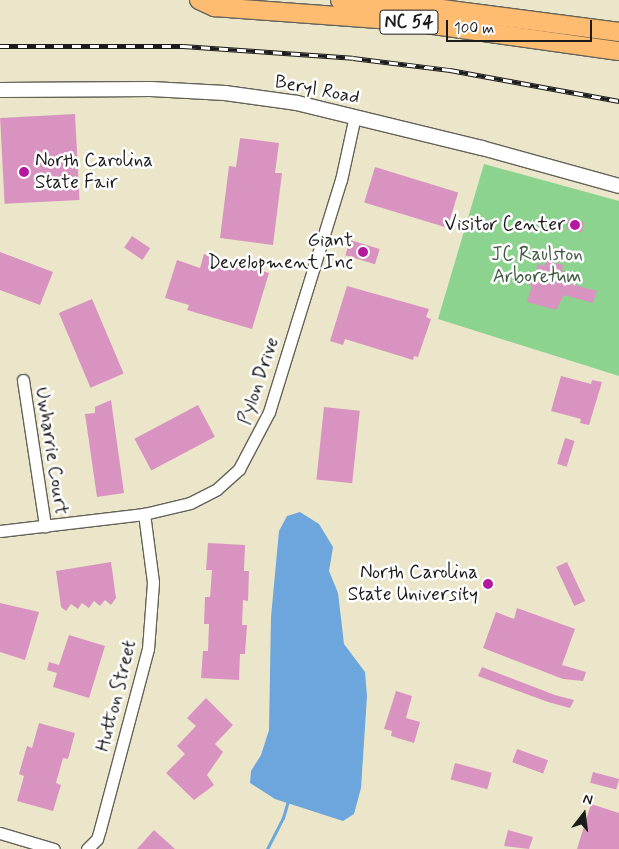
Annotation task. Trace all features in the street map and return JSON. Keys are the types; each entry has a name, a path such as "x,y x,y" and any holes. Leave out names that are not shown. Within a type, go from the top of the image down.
{"main road":[{"name":"NC 54","path":"198,0 214,7 405,21 619,51"},
{"name":"NC 54","path":"340,0 411,5 619,32"}],"street":[{"name":"Beryl Road","path":"0,90 151,89 225,93 297,103 355,116 619,186"},
{"name":"Pylon Drive","path":"0,531 144,514 190,503 217,489 239,469 264,427 340,180 355,116"},
{"name":"Uwharrie Court","path":"23,380 45,526"},
{"name":"Hutton Street","path":"87,849 97,839 148,650 153,582 144,514"},
{"path":"0,833 54,849"}],"green space":[{"name":"JC Raulston Arboretum","path":"484,164 619,201 619,376 438,319"}],"water":[{"path":"300,512 319,524 333,547 329,571 338,593 344,644 365,672 367,696 361,788 354,814 343,821 275,799 250,783 251,771 261,755 269,730 271,617 279,531 287,516"}],"building":[{"path":"75,114 80,200 5,204 0,118"},
{"path":"240,138 279,143 275,173 282,173 273,245 220,238 229,166 236,167"},
{"path":"375,167 458,192 447,228 364,202"},
{"name":"Visitor Center","path":"569,218 584,222 582,233 566,229"},
{"path":"132,236 150,248 142,260 124,248"},
{"name":"Giant Development Inc","path":"350,240 380,249 375,264 345,255"},
{"path":"0,252 53,272 40,305 0,290"},
{"path":"204,254 269,273 252,329 187,310 189,305 165,298 177,260 200,268"},
{"path":"546,260 563,265 562,271 567,272 564,282 597,291 593,303 564,295 556,310 527,302 532,286 524,282 521,276 528,272 535,274 538,264 544,266"},
{"path":"347,286 429,309 426,317 431,319 418,357 414,356 413,360 345,339 343,345 330,341"},
{"path":"92,299 124,374 91,388 59,313"},
{"path":"561,376 591,384 592,380 602,382 589,425 580,423 581,419 551,411"},
{"path":"111,400 124,493 97,497 85,414 95,413 95,407"},
{"path":"198,405 215,437 151,471 134,439"},
{"path":"324,407 360,411 352,483 316,480"},
{"path":"565,438 575,441 567,467 557,464"},
{"path":"208,543 245,545 244,571 249,571 248,601 243,600 242,625 247,625 245,654 240,654 239,680 201,678 203,651 208,651 209,624 204,624 205,597 210,597 212,570 206,570"},
{"path":"111,562 116,598 111,605 105,600 100,606 94,601 89,608 82,603 78,609 71,604 66,611 61,607 56,571"},
{"path":"567,562 585,601 574,606 556,567"},
{"path":"0,603 39,612 25,660 0,652"},
{"path":"517,608 575,629 562,665 586,672 583,681 563,679 483,648 496,612 514,619"},
{"path":"69,635 105,646 89,698 53,687 57,673 47,670 49,662 59,665"},
{"path":"482,667 555,695 574,700 570,708 548,702 478,676"},
{"path":"396,691 412,696 406,718 420,722 414,743 391,736 392,731 384,729"},
{"path":"206,698 233,725 215,744 223,752 207,775 214,785 194,800 166,773 185,754 177,746 196,726 187,718"},
{"path":"39,723 75,733 68,759 63,758 56,783 61,785 53,811 17,801 24,776 19,774 27,746 32,748"},
{"path":"517,749 548,760 543,773 512,762"},
{"path":"455,763 492,773 487,789 451,779"},
{"path":"593,772 619,779 616,790 590,783"},
{"path":"591,804 619,813 619,849 577,849"},
{"path":"154,830 175,849 137,849"},
{"path":"508,830 533,837 529,849 504,846"}],"waterway":[{"path":"267,849 283,818 288,800"}],"railway":[{"path":"0,46 183,46 353,58 450,70 619,101"}],"place":[{"name":"North Carolina State Fair","path":"24,172"},
{"name":"Visitor Center","path":"575,225"},
{"name":"Giant Development Inc","path":"363,252"},
{"name":"North Carolina State University","path":"488,584"}]}
